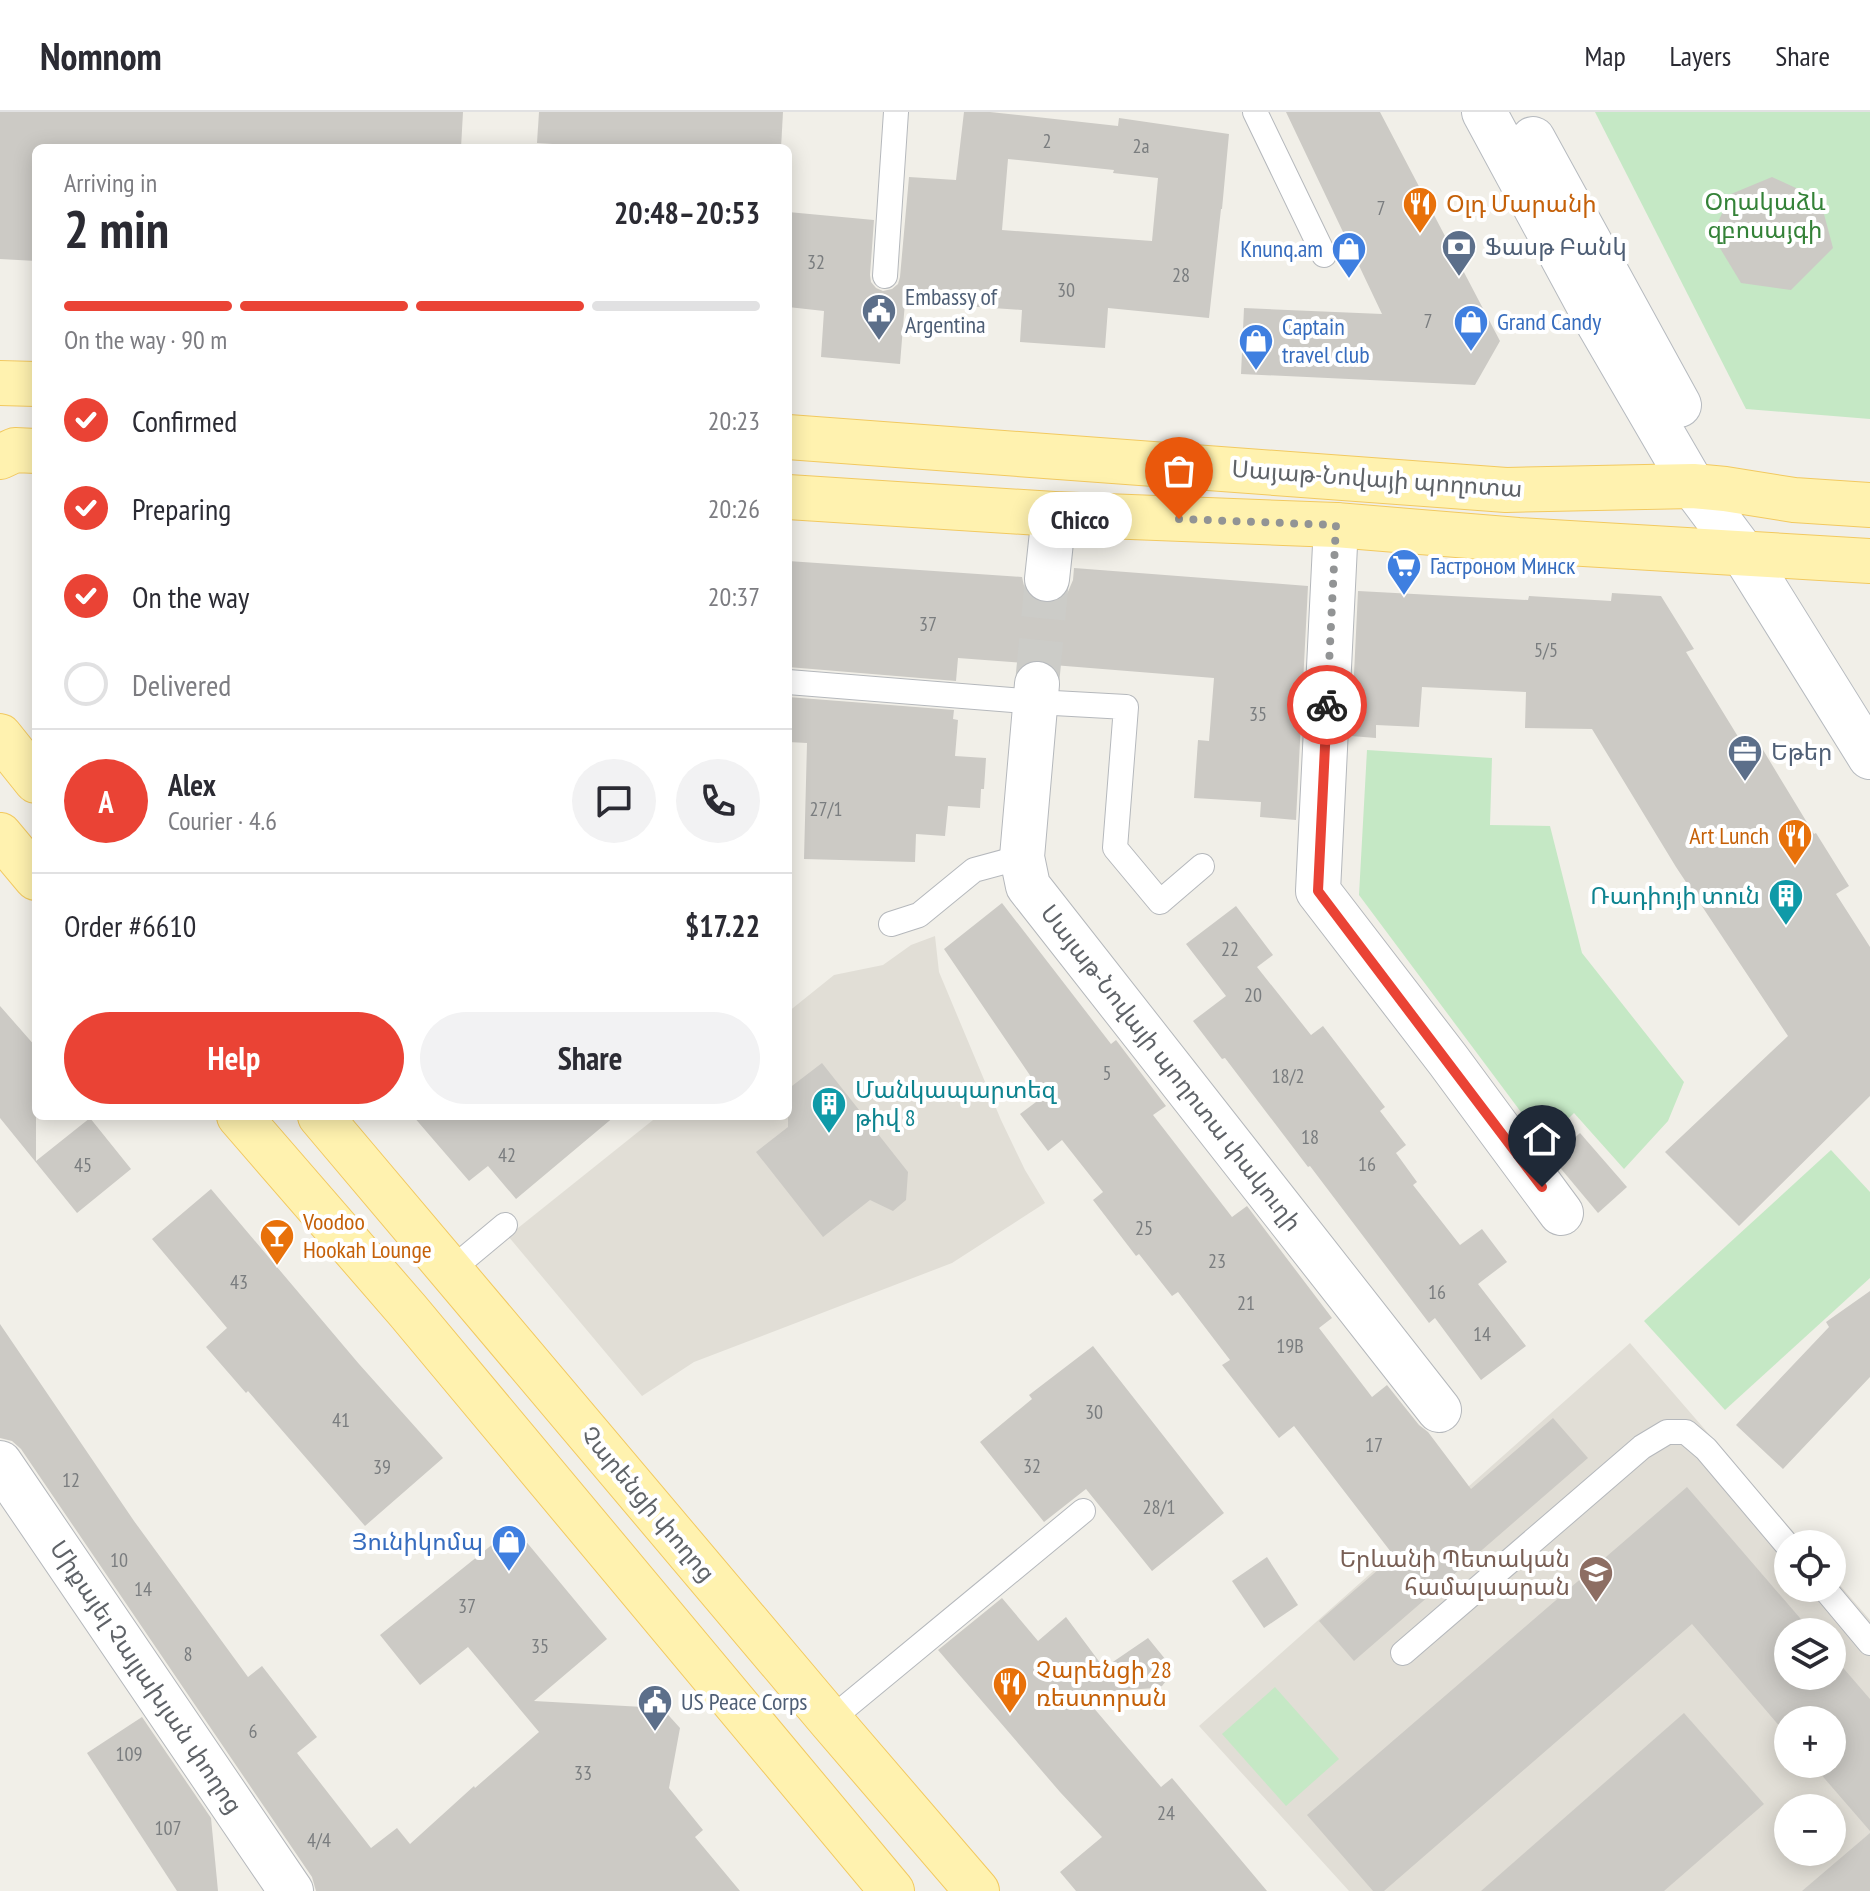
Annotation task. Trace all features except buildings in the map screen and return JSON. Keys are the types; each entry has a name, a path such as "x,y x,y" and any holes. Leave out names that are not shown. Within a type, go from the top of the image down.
{"main road":[{"path":"0,383 32,384"},
{"name":"Սայաթ-Նովայի պողոտա","path":"792,437 1506,490 1709,488 1794,500 1870,505"},
{"path":"0,457 15,450 32,451"},
{"name":"Սայաթ-Նովայի պողոտա","path":"792,497 1054,514 1336,525 1518,540 1870,561"},
{"path":"0,736 32,776"},
{"path":"0,835 32,873"},
{"path":"242,1120 418,1323 892,1891"},
{"name":"Չարենցի փողոց","path":"323,1120 977,1891"}],"street":[{"path":"1484,112 1597,321 1709,488"},
{"path":"1518,112 1743,553 1870,757"},
{"path":"1047,579 1054,514"},
{"path":"1336,525 1318,891 1561,1213"},
{"name":"Սայաթ-Նովայի պողոտա փակուղի","path":"1037,693 1022,857 1028,886 1439,1410"},
{"name":"Միքայել Չայլախյան փողոց","path":"0,1463 291,1891"}],"lane":[{"path":"885,276 896,112"},
{"path":"1255,112 1324,255"},
{"path":"792,682 1037,693 1126,707 1115,848 1160,902 1202,866"},
{"path":"891,924 919,915 974,870 1022,857"},
{"path":"451,1270 505,1225"},
{"path":"1403,1653 1642,1447 1667,1432 1686,1432 1706,1449 1774,1530"},
{"path":"830,1720 1083,1511"},
{"path":"1836,1602 1870,1643"}],"shaded area":[{"path":"935,936 939,972 1001,1120 1045,1203 952,1263 694,1362 642,1396 508,1236 653,1120 792,1120 792,1009 834,975 883,965 911,945"},
{"name":"Երևանի Պետական համալսարան","path":"1630,1343 1792,1530 1774,1530 1774,1602 1846,1602 1846,1592 1870,1620 1870,1891 1349,1891 1199,1726"}],"green space":[{"name":"Օղակաձև զբոսայգի","path":"1595,112 1870,112 1870,419 1746,409"},
{"path":"1367,750 1492,758 1490,825 1550,826 1582,953 1684,1082 1668,1121 1624,1169 1574,1113 1544,1143 1359,895"},
{"path":"1831,1150 1870,1192 1870,1278 1725,1410 1644,1321"},
{"path":"1275,1687 1339,1759 1286,1806 1222,1734"}],"tunnel":[{"path":"1037,684 1047,579"}],"way so far":[{"path":"1179,519 1336,525 1327,705"}],"place":[{"name":"Օլդ Մարանի","path":"1420,235"},
{"name":"Ֆասթ Բանկ","path":"1459,278"},
{"name":"Knunq.am","path":"1349,280"},
{"name":"Embassy of Argentina","path":"879,342"},
{"name":"Grand Candy","path":"1471,353"},
{"name":"Captain travel club","path":"1256,372"},
{"name":"Chicco","path":"1179,519"},
{"name":"Гастроном Минск","path":"1404,597"},
{"name":"Եթեր","path":"1745,783"},
{"name":"Art Lunch","path":"1795,867"},
{"name":"Ռադիոյի տուն","path":"1786,927"},
{"name":"Մանկապարտեզ թիվ 8","path":"829,1135"},
{"name":"Voodoo Hookah Lounge","path":"277,1267"},
{"name":"Յունիկոմպ","path":"509,1573"},
{"name":"Երևանի Պետական համալսարան","path":"1596,1604"},
{"name":"Չարենցի 28 ռեստորան","path":"1010,1715"},
{"name":"US Peace Corps","path":"655,1733"}],"route":[{"path":"1327,705 1318,891 1542,1187"}]}
